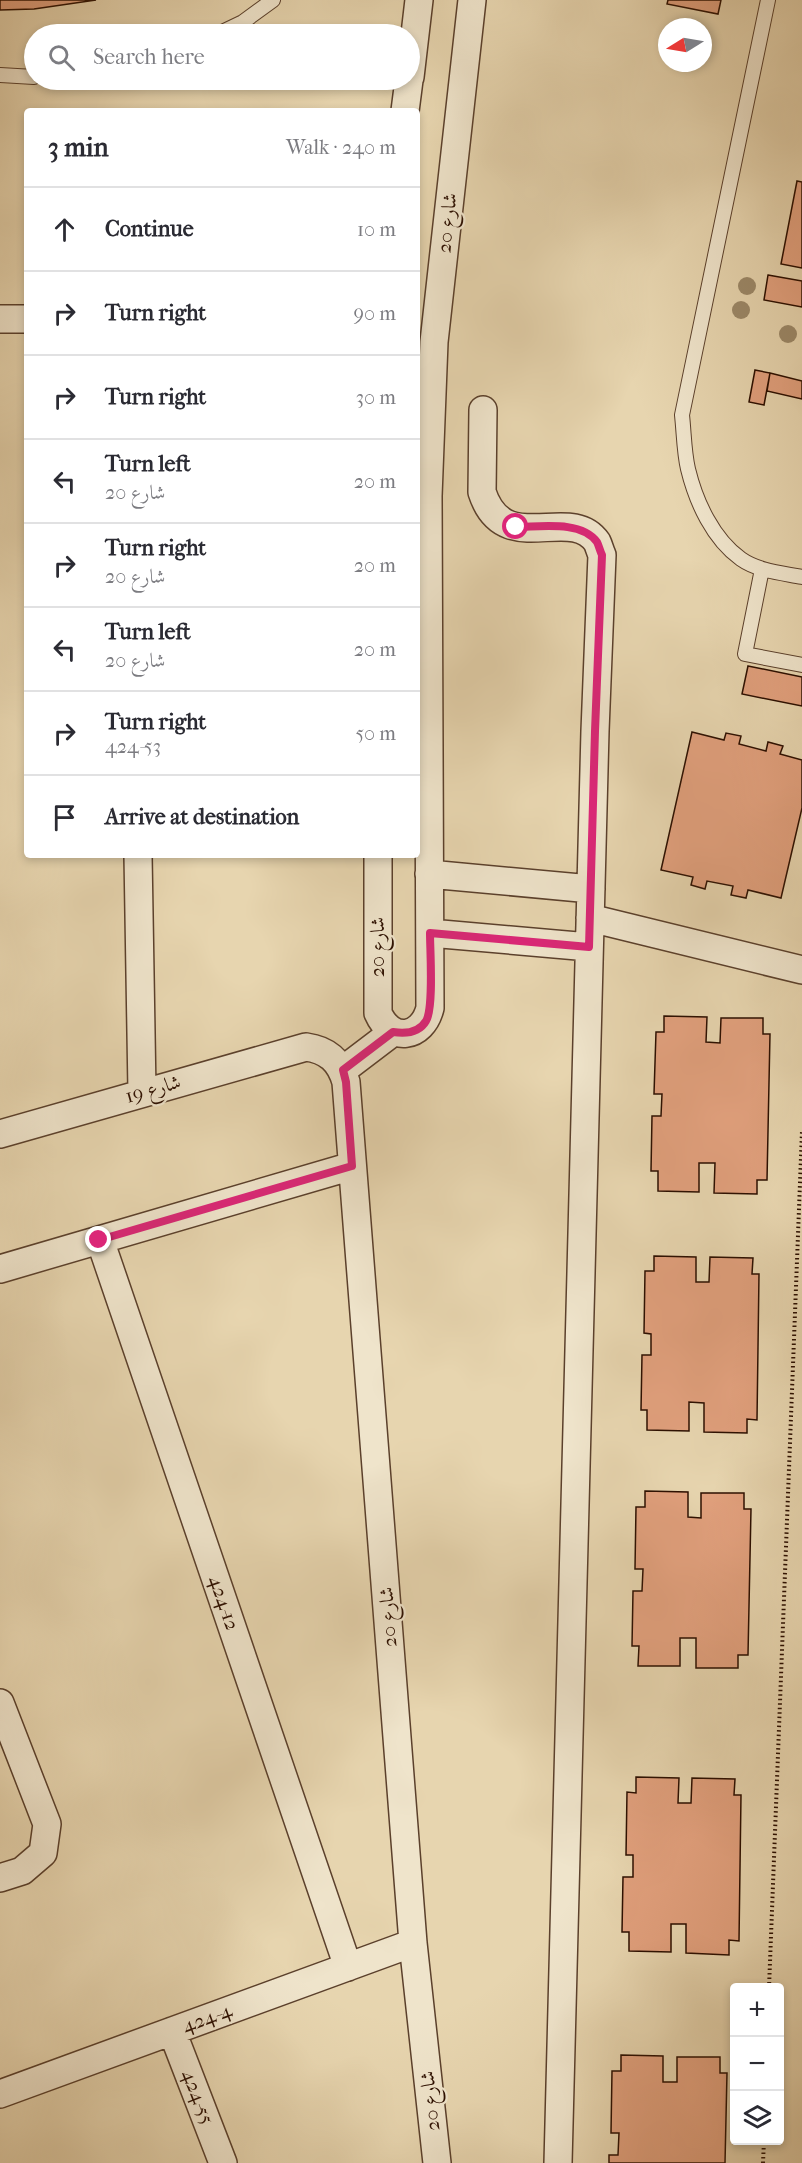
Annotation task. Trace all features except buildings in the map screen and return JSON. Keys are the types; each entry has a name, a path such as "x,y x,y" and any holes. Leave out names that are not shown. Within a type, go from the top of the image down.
{"street":[{"path":"416,24 419,0"},
{"name":"شارع 20","path":"378,858 378,1013 383,1024 393,1032 406,1034 418,1030 427,1020 430,1008 428,496 434,342 472,0"},
{"path":"405,108 408,90"},
{"path":"0,319 24,319"},
{"path":"483,410 482,492 486,504 494,515 504,523 516,527 571,528 585,532 596,542 602,555 589,947 558,2163"},
{"path":"138,858 142,1092"},
{"path":"429,874 591,889"},
{"path":"590,918 802,970"},
{"path":"430,933 589,947"},
{"name":"شارع 20","path":"393,1032 343,1070 346,1082 413,1943 437,2163"},
{"name":"شارع 19","path":"0,1134 306,1047 328,1053 343,1070"},
{"path":"0,1269 352,1166"},
{"name":"424-12","path":"99,1240 348,1967"},
{"path":"0,1703 47,1824 44,1853 22,1871 0,1878"},
{"name":"424-4","path":"0,2094 413,1943"},
{"name":"424-55","path":"172,2031 223,2163"}],"lane":[{"path":"239,24 273,0"},
{"path":"768,0 682,415 688,469 702,509 719,539 741,559 762,569 802,577"},
{"path":"0,75 24,76"},
{"path":"762,569 745,654 802,665"}],"path":[{"path":"769,1983 802,1131"},
{"path":"763,2163 764,2145"}],"route":[{"path":"99,1240 352,1166 346,1082 343,1070 393,1032 406,1034 418,1030 427,1020 430,1008 430,933 589,947 602,555 596,542 585,532 571,528 516,527"}]}
